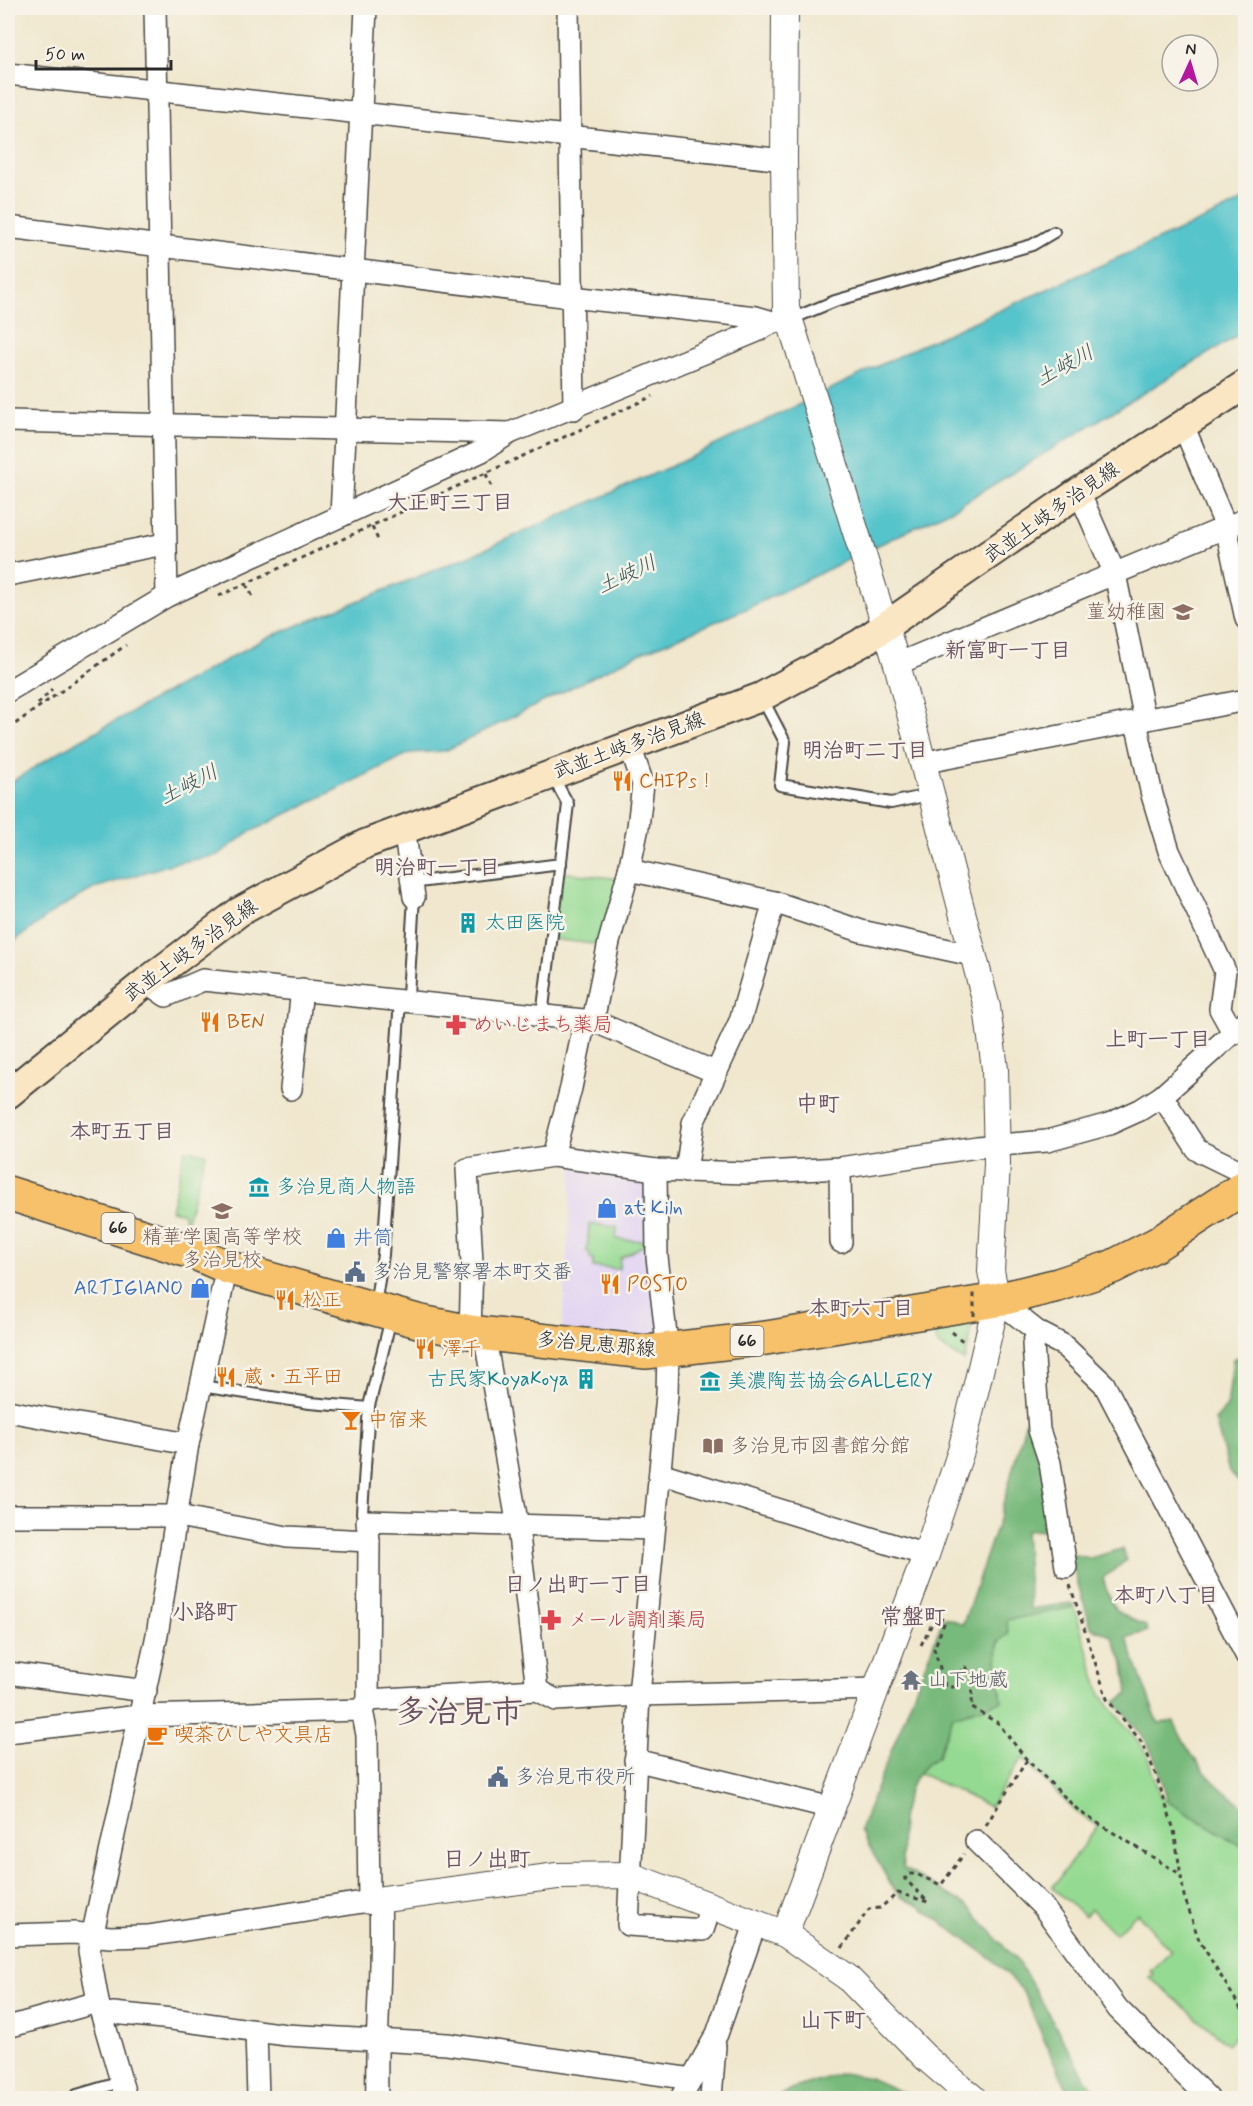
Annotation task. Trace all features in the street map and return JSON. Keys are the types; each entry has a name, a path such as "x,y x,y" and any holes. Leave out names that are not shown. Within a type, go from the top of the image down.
{"main road":[{"name":"武並土岐多治見線","path":"8,1094 146,982 239,912 356,849 404,828 761,698 861,643 883,618 947,586 1079,492 1245,384"},
{"name":"多治見恵那線","path":"8,1193 195,1253 227,1267 383,1311 477,1332 646,1352 766,1338 982,1302 1058,1285 1112,1267 1199,1219 1244,1186"}],"street":[{"path":"155,8 161,425 167,596"},
{"path":"341,516 366,8"},
{"path":"568,8 574,409"},
{"path":"785,8 784,325 897,664 929,795 987,1007 995,1070 996,1145 991,1271 982,1302 961,1451 878,1689 785,1934"},
{"path":"8,74 784,160"},
{"path":"8,227 571,297 756,317 784,325"},
{"path":"8,691 167,596 482,451 510,433 574,409 745,336 784,325"},
{"path":"8,421 345,427 510,433"},
{"path":"1182,425 1236,523 1245,619"},
{"path":"537,1690 521,1610 518,1527 477,1332 467,1169 553,1156 656,1170 746,1173 840,1168 996,1145 1047,1141 1109,1124 1140,1110 1162,1096 1240,1027 1220,1009 1225,971 1169,851 1152,795 1115,574 1079,492"},
{"path":"897,664 1236,523"},
{"path":"8,575 164,544"},
{"path":"921,764 1245,700"},
{"path":"553,1156 629,870 644,784 630,746"},
{"path":"404,828 412,890"},
{"path":"629,870 774,902 861,931 972,955"},
{"path":"686,1172 693,1124 740,1021 774,902"},
{"path":"146,982 166,996 203,980 589,1020 715,1072"},
{"path":"291,1089 302,989"},
{"path":"1162,1096 1197,1150 1244,1186"},
{"path":"840,1168 841,1242"},
{"path":"656,1170 657,1257 668,1351 660,1473 639,1695 628,1875 628,1924 703,1929 711,1906"},
{"path":"123,2090 89,1961 92,1936 146,1690 178,1516 188,1444 227,1267"},
{"path":"982,1302 1063,1346 1104,1384 1245,1655"},
{"path":"1038,1332 1033,1344 1039,1430 1050,1463 1066,1567"},
{"path":"8,1411 188,1444"},
{"path":"660,1473 926,1555"},
{"path":"8,1516 178,1516 287,1537 368,1531 518,1527 654,1528"},
{"path":"368,1531 374,1616 365,1705 374,1900 383,1952 375,2040 377,2098"},
{"path":"8,1673 146,1690"},
{"path":"8,1732 139,1716 365,1705 537,1690 556,1700 639,1695 878,1689"},
{"path":"635,1760 832,1808"},
{"path":"976,1841 1043,1907 1118,2009 1208,2098"},
{"path":"8,1935 74,1933 92,1936 148,1936 374,1900 557,1876 628,1875 785,1934 847,1977 925,2057 973,2098"},
{"path":"681,2098 717,2034 756,1922"},
{"path":"8,2027 100,2009 113,2013 256,2031 447,2044 692,2079"},
{"path":"256,2031 258,2098"},
{"path":"711,2098 717,2034"}],"lane":[{"path":"784,325 845,298 1032,245 1054,232"},
{"path":"761,698 784,742 780,785 891,803 929,795"},
{"path":"542,1016 568,804 552,774"},
{"path":"368,1531 362,1513 369,1408 383,1311 384,1244 400,999 408,995 412,890 561,864"},
{"path":"201,1386 309,1403 369,1408"},
{"path":"78,2098 77,2095 123,2090"}],"path":[{"path":"213,598 652,399"},
{"path":"486,474 493,489"},
{"path":"372,526 379,542"},
{"path":"246,584 253,597"},
{"path":"8,729 132,640"},
{"path":"1066,1567 1107,1699 1143,1744 1150,1760 1174,1830 1184,1896 1200,1940 1245,2017"},
{"path":"921,1645 936,1616 945,1621 934,1649 946,1687 953,1688 962,1668 965,1667 972,1674 972,1708 998,1723 1027,1760 1080,1812 1180,1874"},
{"path":"831,1965 869,1909 880,1908 898,1893 928,1902 905,1879 908,1874 916,1874 941,1885 976,1841 1027,1760"}],"shaded area":[{"path":"573,1165 650,1178 661,1342 562,1331"}],"green space":[{"path":"561,872 620,879 602,945 552,939"},
{"path":"185,1150 206,1153 187,1220 184,1219 184,1213 171,1210"},
{"path":"589,1224 617,1227 616,1239 644,1241 644,1245 620,1258 619,1269 593,1267 593,1259 590,1259 590,1253 587,1253"},
{"path":"971,1311 970,1340 964,1361 937,1344 933,1318"},
{"path":"1245,1353 1245,1488 1229,1472 1215,1420 1227,1407 1233,1359"},
{"path":"1031,1419 1056,1529 1025,1531 1030,1609 1071,1603 1074,1607 1007,1620 1008,1634 998,1642 997,1671 1002,1701 953,1716 937,1757 924,1766 915,1778 904,1806 901,1837 903,1868 968,1906 1020,1964 1086,2079 1102,2098 1072,2098 1023,1991 993,1960 919,1906 901,1897 892,1887 860,1830 944,1617 963,1624 1000,1516 1026,1420"},
{"path":"1122,1549 1127,1560 1103,1578 1109,1597 1116,1609 1145,1625 1148,1631 1126,1638 1158,1723 1174,1721 1194,1759 1203,1770 1233,1799 1245,1807 1245,1848 1168,1802 1158,1766 1147,1742 1115,1702 1128,1694 1124,1664 1112,1637 1091,1627 1069,1554 1090,1558"},
{"path":"1074,1607 1101,1695 1146,1752 1160,1796 1245,1848 1245,2045 1235,2036 1228,2044 1149,1977 1153,1974 1150,1971 1171,1951 1137,1913 1115,1934 1091,1909 1085,1916 1052,1888 1098,1825 1078,1814 1022,1758 990,1807 919,1773 926,1764 938,1757 953,1716 1002,1701 996,1653 1007,1620"},
{"path":"842,2073 870,2078 914,2098 775,2098 791,2089"}],"water":[{"name":"土岐川","path":"1245,199 1245,331 955,508 748,608 632,657 445,751 410,753 248,833 218,855 171,864 95,888 56,910 8,946 8,784 64,749 264,639 474,554 687,459 915,348"}],"place":[{"name":"菫幼稚園","path":"1183,612"},
{"name":"CHIPs！","path":"622,781"},
{"name":"太田医院","path":"468,923"},
{"name":"BEN","path":"210,1022"},
{"name":"めいじまち薬局","path":"456,1025"},
{"name":"多治見商人物語","path":"259,1187"},
{"name":"at Kiln","path":"607,1208"},
{"name":"精華学園高等学校 多治見校","path":"222,1211"},
{"name":"井筒","path":"336,1238"},
{"name":"多治見警察署本町交番","path":"355,1272"},
{"name":"POSTO","path":"610,1284"},
{"name":"ARTIGIANO","path":"200,1288"},
{"name":"松正","path":"285,1300"},
{"name":"澤千","path":"425,1349"},
{"name":"蔵・五平田","path":"226,1377"},
{"name":"古民家KoyaKoya","path":"586,1379"},
{"name":"美濃陶芸協会GALLERY","path":"710,1381"},
{"name":"中宿来","path":"351,1420"},
{"name":"多治見市図書館分館","path":"713,1446"},
{"name":"メール調剤薬局","path":"551,1620"},
{"name":"山下地蔵","path":"911,1680"},
{"name":"喫茶ひしや文具店","path":"157,1735"},
{"name":"多治見市役所","path":"498,1777"}],"district":[{"name":"大正町三丁目","path":"450,503"},
{"name":"新富町一丁目","path":"1008,651"},
{"name":"明治町二丁目","path":"865,751"},
{"name":"明治町一丁目","path":"437,868"},
{"name":"上町一丁目","path":"1158,1040"},
{"name":"中町","path":"818,1105"},
{"name":"本町五丁目","path":"122,1132"},
{"name":"本町六丁目","path":"861,1309"},
{"name":"日ノ出町一丁目","path":"578,1585"},
{"name":"本町八丁目","path":"1166,1596"},
{"name":"小路町","path":"205,1613"},
{"name":"常盤町","path":"913,1618"},
{"name":"多治見市","path":"459,1713"},
{"name":"日ノ出町","path":"487,1860"},
{"name":"山下町","path":"833,2021"}]}
